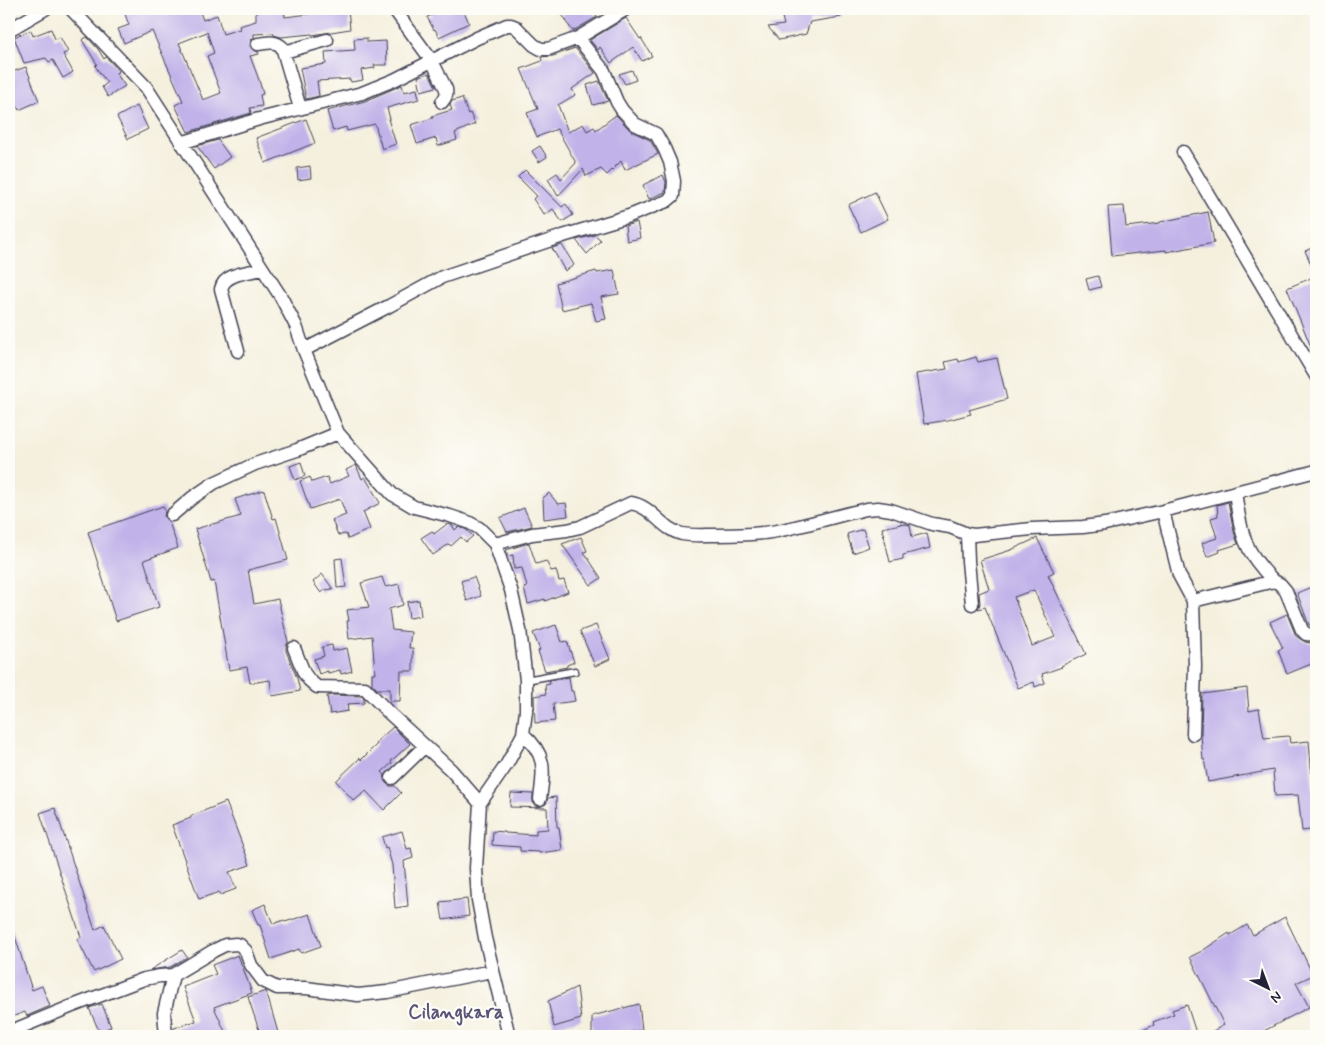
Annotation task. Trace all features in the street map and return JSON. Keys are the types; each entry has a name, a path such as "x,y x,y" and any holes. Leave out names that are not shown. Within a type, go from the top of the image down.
{"street":[{"path":"9,30 46,9"},
{"path":"70,9 141,81 151,94 181,144 289,310 338,433 392,494 414,507 468,522 479,528 495,544 511,590 520,630 526,680 526,711 523,734 507,764 480,803 476,868 478,900 492,970 509,1036"},
{"path":"394,9 432,61 447,93 442,102"},
{"path":"181,144 259,119 362,93 394,80 507,25 516,27 534,45 541,49 548,49 578,38 626,9"},
{"path":"304,350 442,277 563,236 630,216 667,201 673,196 674,181 670,162 656,134 636,124 622,110 604,71 578,38"},
{"path":"284,52 327,40"},
{"path":"258,44 274,42 282,47 300,108"},
{"path":"1183,152 1316,376"},
{"path":"238,351 221,289 222,284 238,274 263,269"},
{"path":"172,515 214,483 255,464 297,450 338,433"},
{"path":"495,544 532,534 580,527 631,503 644,508 671,530 680,534 694,536 776,532 866,509 878,508 891,510 932,524 950,527 974,535 1032,529 1083,527 1106,524 1164,511 1316,471"},
{"path":"1235,492 1242,534 1253,558 1286,590 1302,630 1306,634 1316,635"},
{"path":"1164,511 1179,575 1193,601 1195,666 1192,734"},
{"path":"967,534 972,604"},
{"path":"1193,601 1274,580"},
{"path":"294,648 304,673 317,687 365,688 451,770 480,803"},
{"path":"523,734 537,748 541,758 543,777 540,799"},
{"path":"392,778 425,746"},
{"path":"9,1032 144,979 173,975 213,950 225,945 240,945 246,951 251,965 263,980 277,988 306,988 358,996 387,992 492,970"},
{"path":"166,1036 164,1013 173,975"}],"lane":[{"path":"526,680 575,671"}],"building":[{"path":"123,9 199,9 203,20 217,15 223,34 240,29 239,26 256,21 256,12 284,10 285,17 309,14 308,10 315,9 348,9 350,29 312,35 281,37 273,33 254,34 250,46 259,54 250,56 263,94 260,95 262,106 250,108 251,113 188,132 175,105 183,101 152,31 124,43 118,29 129,25","holes":["207,32 214,53 207,56 221,93 203,100 179,43"]},
{"path":"427,9 463,9 469,23 439,37 427,17 432,15"},
{"path":"557,9 590,9 597,17 573,31"},
{"path":"780,9 840,9 841,17 810,22 806,34 779,40 768,27 784,25"},
{"path":"626,18 652,56 642,61 633,47 611,63 600,47 598,50 590,40"},
{"path":"51,29 55,39 60,37 68,52 63,54 73,72 63,78 53,60 49,62 46,58 24,63 14,37 31,30 33,36"},
{"path":"87,37 104,59 106,57 119,71 116,73 125,86 108,97 102,87 107,83 95,66 97,64 82,40"},
{"path":"367,38 367,42 386,41 387,65 374,65 375,68 361,70 363,80 351,82 350,79 317,81 319,96 306,99 300,68 326,64 325,52 355,50 354,39"},
{"path":"575,48 595,73 572,89 575,95 558,105 568,132 583,124 587,131 594,127 596,130 616,115 631,131 650,140 658,154 625,170 621,161 607,175 601,169 586,176 583,169 558,196 548,179 557,173 561,179 576,163 557,129 537,137 527,113 538,109 521,69 542,61 541,57 553,56"},
{"path":"26,67 39,101 19,110 18,107 9,112 9,73"},
{"path":"632,70 636,80 625,84 619,74"},
{"path":"429,73 436,87 421,91 418,77"},
{"path":"599,81 608,101 593,105 587,85"},
{"path":"402,85 404,92 417,89 419,99 387,108 390,119 388,119 396,144 382,149 375,124 347,131 346,127 333,131 327,111 365,101"},
{"path":"462,98 468,114 470,113 475,124 455,133 457,140 438,146 436,138 417,144 411,125 452,110 450,105 452,101"},
{"path":"137,106 148,129 128,139 117,117"},
{"path":"306,119 315,143 265,163 256,138"},
{"path":"218,140 230,157 214,169 197,146"},
{"path":"540,146 547,157 539,162 532,151"},
{"path":"310,166 311,178 298,180 297,168"},
{"path":"525,170 562,207 566,204 573,215 562,222 553,209 544,215 533,199 537,196 518,177"},
{"path":"663,175 666,182 665,192 649,199 643,185"},
{"path":"875,192 888,219 861,232 848,205"},
{"path":"1124,206 1126,227 1160,223 1208,212 1214,243 1166,252 1166,250 1112,256 1108,207"},
{"path":"637,222 640,238 627,241 625,226"},
{"path":"595,235 601,240 587,254 576,240"},
{"path":"562,245 574,265 565,271 552,248"},
{"path":"1316,246 1316,274 1305,251"},
{"path":"614,270 619,294 601,297 606,319 596,321 591,303 562,310 556,283 596,271 597,273"},
{"path":"1098,276 1101,287 1089,290 1086,279"},
{"path":"1316,276 1316,359 1287,288"},
{"path":"976,357 978,362 997,358 1007,399 969,410 971,414 924,424 916,374 947,369 945,362 958,359 959,362"},
{"path":"301,462 305,476 295,480 290,466"},
{"path":"356,465 362,479 365,477 380,503 363,512 370,529 348,539 346,534 338,535 332,520 346,515 340,499 310,509 300,481 310,477 312,482 327,477 330,484 349,476 346,470"},
{"path":"264,490 273,519 276,518 288,560 248,570 254,604 278,599 288,642 286,651 300,691 272,696 270,680 250,683 247,667 229,670 214,581 211,582 195,529 241,516 235,499"},
{"path":"549,493 558,504 566,503 568,516 544,519 543,498"},
{"path":"1228,502 1238,544 1219,550 1220,552 1207,557 1202,543 1217,538 1211,518 1218,516 1217,505"},
{"path":"163,506 165,511 164,517 169,522 178,548 144,560 159,607 116,621 88,532"},
{"path":"524,508 532,526 507,532 500,518"},
{"path":"900,523 910,525 912,537 927,533 930,548 903,555 903,559 890,562 882,528"},
{"path":"447,524 452,525 455,530 458,527 465,529 473,536 466,542 461,537 451,546 449,544 433,555 421,538 432,531 434,534"},
{"path":"863,529 869,547 853,553 847,534"},
{"path":"581,537 587,551 584,552 601,578 591,585 562,544"},
{"path":"1037,538 1054,572 1048,575 1086,654 1062,667 1042,674 1045,683 1035,687 1034,682 1018,688 985,607 978,609 980,604 979,593 989,589 980,560 1011,550","holes":["1034,590 1055,637 1032,646 1014,597"]},
{"path":"529,543 536,564 546,561 551,571 556,570 559,581 564,580 568,592 545,601 545,599 528,604 524,588 527,587 522,568 514,569 513,555 508,556 506,550"},
{"path":"342,558 346,587 337,588 335,559"},
{"path":"322,574 333,589 325,590 321,593 313,582"},
{"path":"382,577 386,587 399,584 403,605 389,609 392,630 411,632 409,648 413,648 413,671 401,671 400,701 390,701 390,689 377,689 372,684 372,673 375,673 372,636 349,639 347,610 369,607 361,583"},
{"path":"474,577 481,596 467,601 461,581"},
{"path":"1316,585 1316,627 1309,625 1297,593"},
{"path":"419,600 421,616 409,618 407,602"},
{"path":"1287,614 1296,636 1305,642 1316,644 1316,662 1287,674 1278,650 1283,648 1270,622"},
{"path":"556,625 562,642 567,641 574,662 567,665 567,667 545,671 538,651 540,650 533,633"},
{"path":"596,625 610,659 595,666 580,631"},
{"path":"332,645 333,651 347,648 352,671 341,674 340,670 328,673 328,671 319,674 314,659 324,656 322,647"},
{"path":"569,677 575,701 553,704 555,721 535,723 534,696 546,694 545,685 550,684 549,681"},
{"path":"1247,688 1249,711 1259,709 1264,738 1289,736 1290,743 1309,741 1316,829 1302,831 1298,795 1275,796 1273,770 1208,782 1203,760 1201,735 1202,694"},
{"path":"327,696 361,696 364,698 364,703 347,704 348,711 330,714"},
{"path":"393,727 410,744 382,772 385,775 384,780 386,783 390,786 395,786 401,793 384,810 366,791 354,801 336,781 360,758 361,760 377,744 376,742"},
{"path":"511,793 533,794 533,802 535,806 539,807 546,804 548,798 556,797 557,827 559,827 562,850 539,853 520,851 520,847 492,845 493,831 536,835 536,830 548,829 547,808 510,807"},
{"path":"226,802 250,865 229,872 236,889 220,895 219,892 199,899 172,825"},
{"path":"55,808 95,930 104,925 121,959 94,972 77,939 81,937 40,813"},
{"path":"402,831 407,849 411,848 413,858 404,861 408,906 395,908 392,865 382,837"},
{"path":"467,899 469,916 443,920 440,902"},
{"path":"265,904 273,924 310,914 321,946 301,953 299,949 271,959 260,925 258,925 252,910"},
{"path":"1285,917 1313,975 1296,983 1309,1007 1262,1032 1265,1036 1204,1036 1224,1025 1190,957 1229,933 1230,935 1247,925 1253,935"},
{"path":"9,924 11,924 32,990 42,986 50,1006 27,1016 25,1012 9,1018"},
{"path":"182,950 187,957 170,967 150,970"},
{"path":"238,955 252,993 214,1007 227,1036 176,1036 174,1028 196,1021 183,987 216,974 212,965"},
{"path":"577,987 581,1019 554,1027 548,1001"},
{"path":"266,991 279,1036 261,1036 248,997"},
{"path":"102,1004 111,1027 99,1031 89,1008"},
{"path":"639,1004 642,1030 612,1036 592,1036 592,1016"},
{"path":"1187,1005 1197,1036 1129,1036 1154,1025 1153,1022 1174,1014 1172,1010"}],"district":[{"name":"Cilangkara","path":"456,1011"}]}
